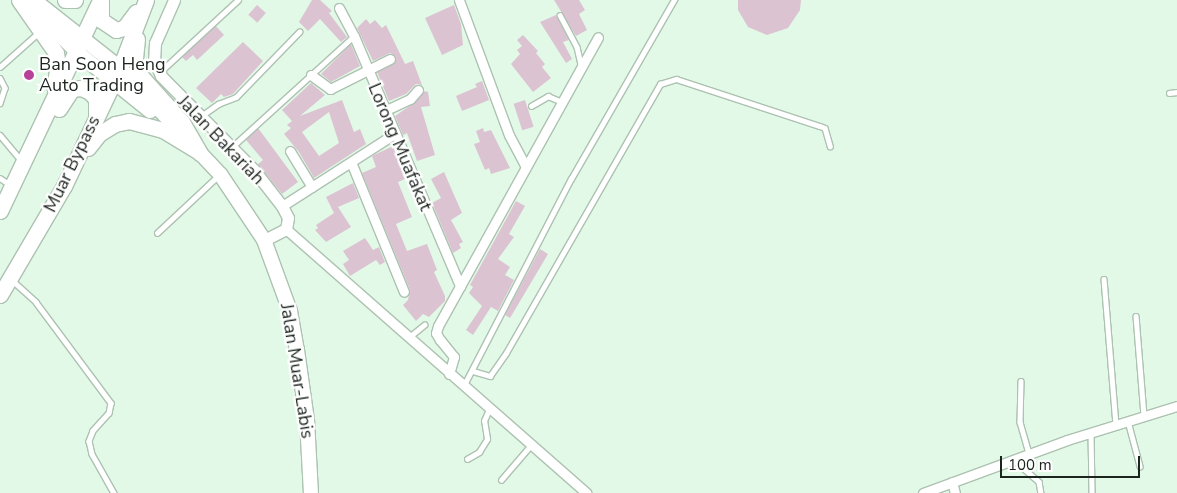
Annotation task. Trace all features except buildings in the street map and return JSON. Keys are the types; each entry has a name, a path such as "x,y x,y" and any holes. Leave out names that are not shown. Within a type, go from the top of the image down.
{"highway":[{"path":"19,0 56,52 58,65 48,104 26,160"},
{"path":"65,0 75,0"},
{"path":"0,211 6,182 26,160 101,0"},
{"path":"101,0 101,20 116,30 124,28 144,0"},
{"name":"Muar Bypass","path":"0,295 64,186 116,74 144,0"},
{"path":"151,0 136,43 135,59 139,74 182,122 200,153"},
{"path":"0,215 36,156 66,96 72,89 90,92 96,99 96,116"},
{"path":"64,186 99,134 115,124 143,122 200,153"}],"main road":[{"path":"25,0 80,45"},
{"path":"34,0 80,45"},
{"name":"Jalan Muar-Labis","path":"80,45 116,74 220,174 264,240 290,311 308,420 311,493"}],"street":[{"path":"159,73 154,60 155,44 174,0"},
{"path":"459,0 509,135 526,167"},
{"name":"Lorong Muafakat","path":"339,8 354,36 384,111 460,286"},
{"path":"449,374 454,357 436,332 598,37"},
{"path":"311,75 330,89 367,68 390,59"},
{"name":"Jalan Bakariah","path":"159,73 231,148 282,206"},
{"path":"384,111 410,100 418,90"},
{"path":"286,229 288,218 282,206 394,134"},
{"path":"290,151 312,187"},
{"path":"351,162 404,292"},
{"path":"264,240 286,229"},
{"path":"286,229 586,493"},
{"path":"923,493 1091,432 1177,406"},
{"path":"952,482 955,493"}],"lane":[{"path":"159,73 238,0"},
{"path":"463,386 473,371 494,323 571,178 674,0"},
{"path":"560,15 577,48 581,67"},
{"path":"0,67 42,30"},
{"path":"200,117 218,104 236,97 299,32"},
{"path":"231,148 354,36"},
{"path":"0,78 5,88 0,103"},
{"path":"473,371 490,376 506,353 660,84 676,79 769,112 826,128 830,146"},
{"path":"1169,93 1177,92"},
{"path":"531,106 548,96 562,102"},
{"path":"0,135 9,150 26,160"},
{"path":"157,233 220,174"},
{"path":"1104,278 1116,425"},
{"path":"10,279 36,302 112,403 109,413 93,431 89,441 92,454 114,493"},
{"path":"1136,316 1144,416"},
{"path":"408,338 424,325"},
{"path":"1021,381 1020,422 1029,454"},
{"path":"467,458 479,452 487,439 484,421 489,409"},
{"path":"1128,421 1131,442 1140,466"},
{"path":"1091,432 1092,493"},
{"path":"501,480 531,445"},
{"path":"1014,460 1039,482 1041,493"}],"place":[{"name":"Ban Soon Heng Auto Trading","path":"29,75"}]}
